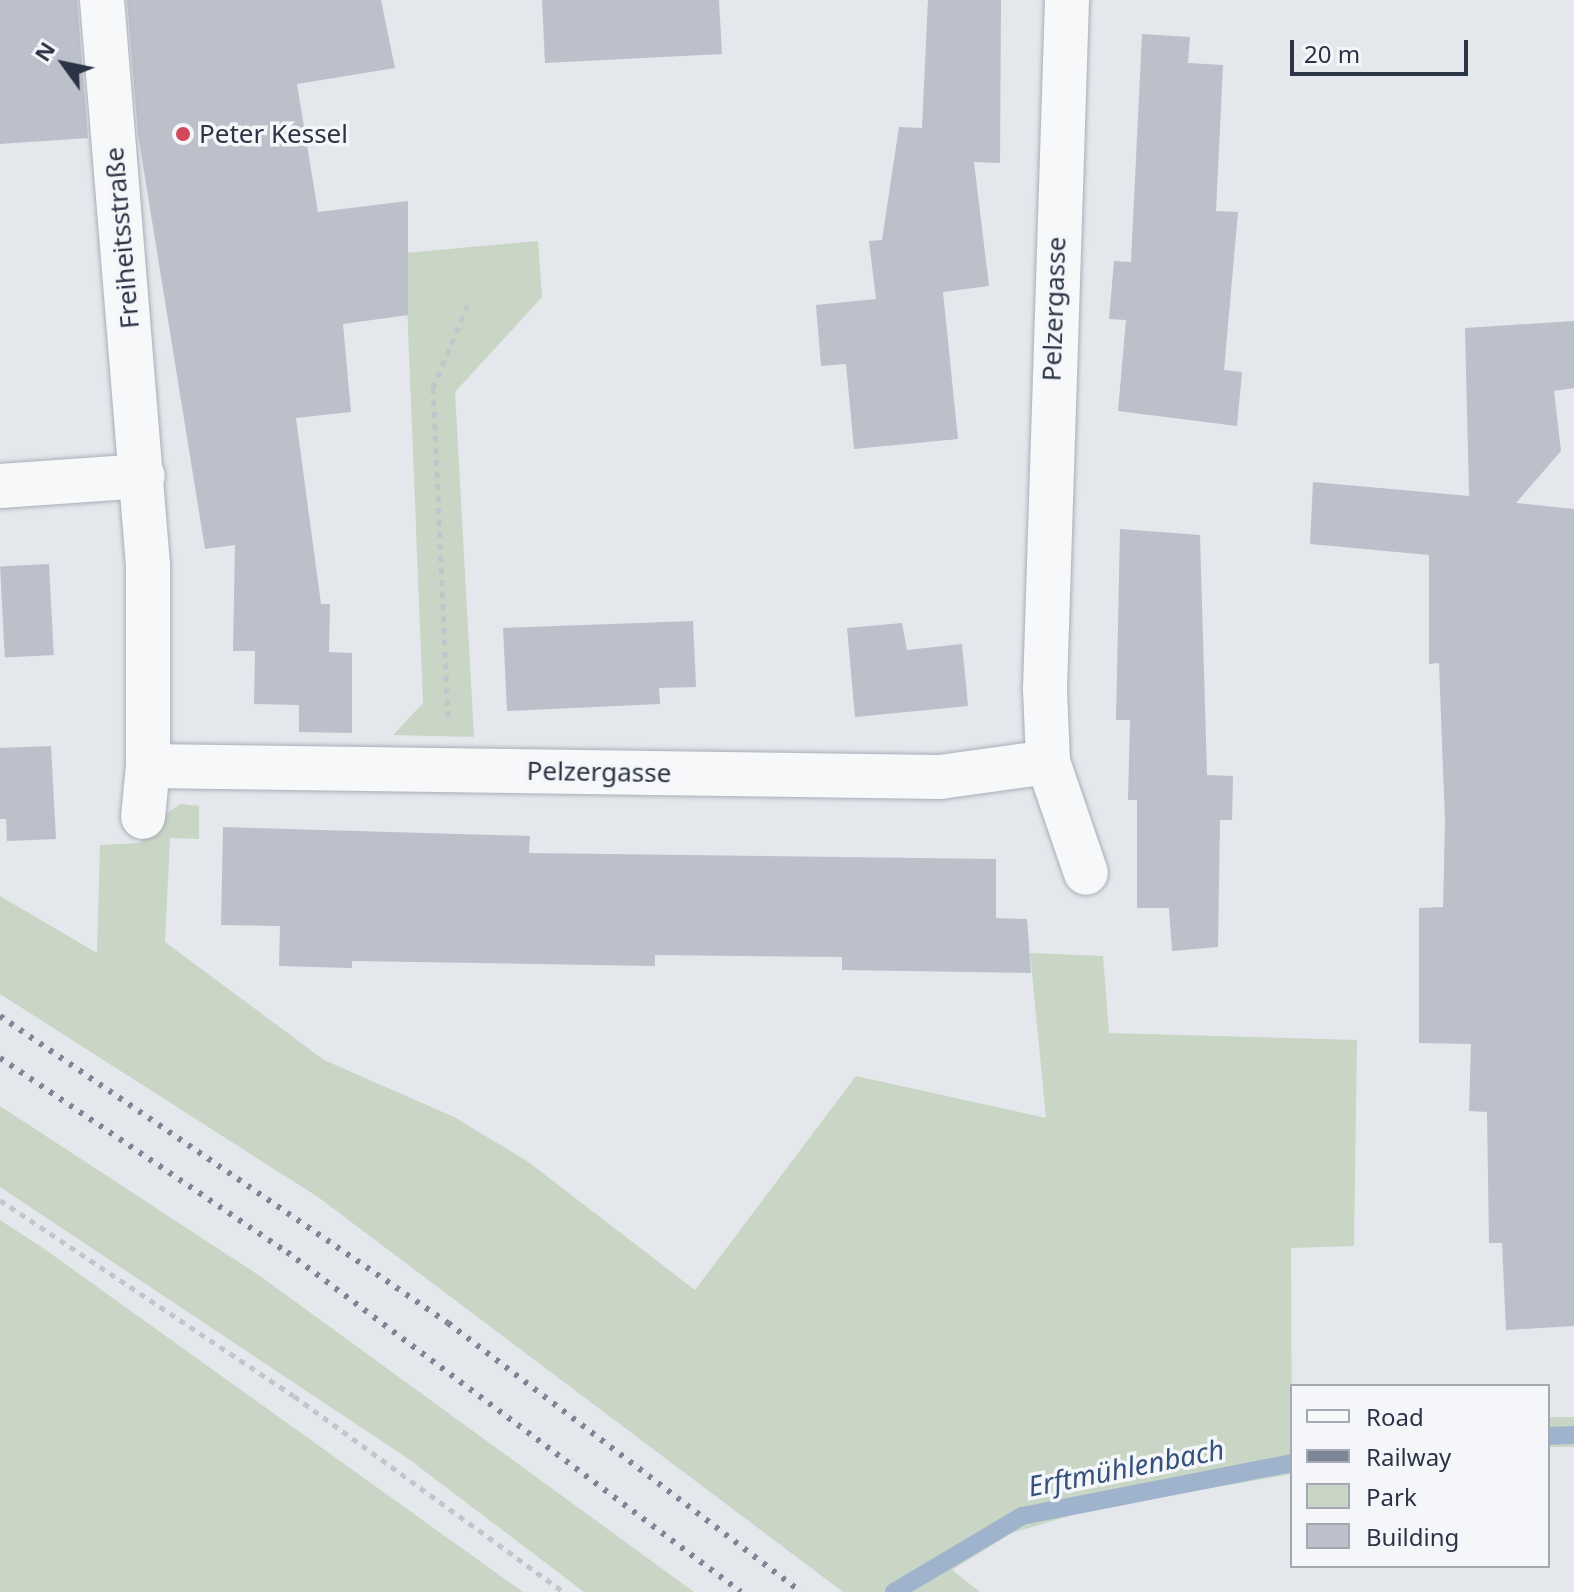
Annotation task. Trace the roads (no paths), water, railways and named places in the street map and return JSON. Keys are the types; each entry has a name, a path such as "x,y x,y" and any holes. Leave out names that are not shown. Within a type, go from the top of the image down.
{"street":[{"name":"Freiheitsstraße","path":"102,0 143,476 148,766 143,817"},
{"name":"Pelzergasse","path":"1067,0 1048,439 1048,762 1086,873"},
{"path":"0,486 143,476"},
{"name":"Pelzergasse","path":"148,766 940,777 1048,762"}],"waterway":[{"name":"Erftmühlenbach","path":"1550,1436 1574,1435"},
{"name":"Erftmühlenbach","path":"894,1592 1022,1516 1290,1463"}],"railway":[{"path":"0,1016 448,1323 801,1592"},
{"path":"0,1058 287,1252 741,1592"}],"place":[{"name":"Peter Kessel","path":"183,134"}]}
